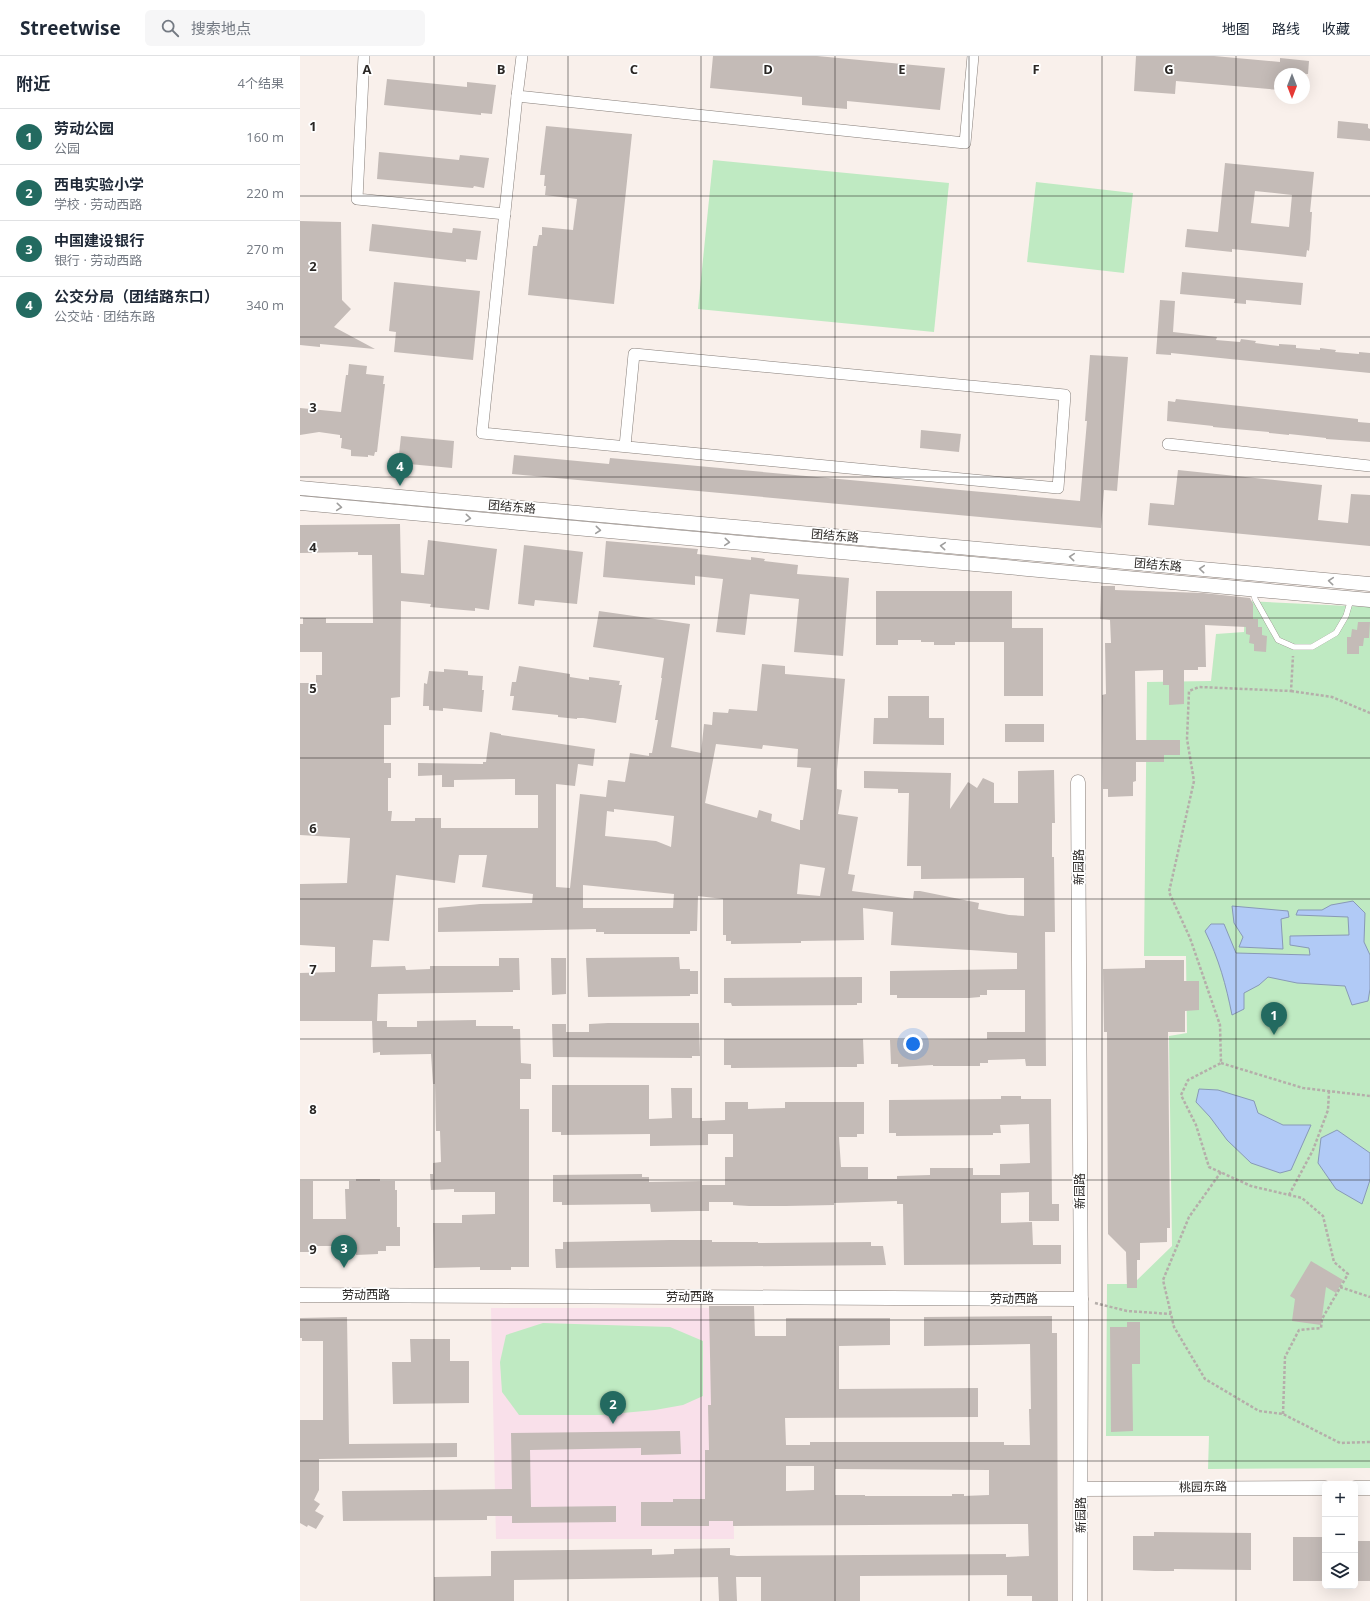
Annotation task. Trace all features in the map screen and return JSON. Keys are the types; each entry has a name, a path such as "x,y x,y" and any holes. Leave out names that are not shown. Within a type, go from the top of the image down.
{"street":[{"path":"364,56 357,199 505,214"},
{"path":"522,56 482,433 1058,488 1065,394 634,354 625,446"},
{"path":"517,96 965,143 973,56"},
{"path":"1168,444 1370,466"},
{"name":"团结东路","path":"300,488 1370,584"},
{"path":"300,503 1370,600"},
{"name":"新园路","path":"1078,782 1081,1299 1080,1601"},
{"name":"劳动西路","path":"300,1295 1081,1299"},
{"name":"桃园东路","path":"1081,1489 1246,1487 1322,1488"},
{"path":"1358,1488 1370,1488"}],"lane":[{"path":"1253,589 1255,599 1278,640 1294,647 1312,647 1336,633 1346,616 1351,598"}],"path":[{"path":"1291,691 1294,647"},
{"path":"1221,1063 1220,1025 1190,938 1169,892 1194,781 1187,739 1189,691 1199,687 1291,691 1332,697 1370,713"},
{"path":"1283,1414 1285,1357 1299,1330 1322,1328 1322,1319 1348,1274 1334,1262 1323,1216 1302,1198 1251,1186 1210,1167 1196,1125 1181,1095 1188,1080 1221,1063 1303,1088 1370,1096"},
{"path":"1289,1195 1313,1150 1328,1110 1329,1091"},
{"path":"1221,1172 1189,1217 1162,1280 1174,1327 1205,1379 1259,1411 1283,1414 1340,1443 1370,1442"},
{"path":"1340,1287 1370,1297"},
{"path":"1081,1299 1127,1311 1171,1314"}],"shaded area":[{"path":"491,1308 731,1308 734,1539 496,1539"}],"green space":[{"path":"713,160 949,183 934,332 698,309"},
{"path":"1036,182 1133,193 1124,273 1027,262"},
{"path":"1245,601 1370,607 1370,1468 1208,1469 1209,1436 1106,1436 1107,1284 1133,1284 1172,1246 1169,1036 1187,1033 1186,956 1144,956 1147,682 1211,681 1216,634 1244,632"},
{"path":"543,1323 670,1327 703,1341 703,1396 683,1405 655,1410 601,1415 519,1415 502,1392 500,1362 506,1335"}],"water":[{"path":"1353,901 1365,913 1364,942 1370,955 1370,989 1368,1001 1352,1005 1345,986 1297,983 1268,977 1259,985 1244,993 1244,1009 1232,1015 1222,972 1205,931 1211,924 1224,924 1236,953 1310,955 1309,948 1290,945 1290,936 1349,935 1348,917 1296,915 1298,910 1322,910 1331,905"},
{"path":"1232,906 1288,911 1289,917 1281,919 1283,949 1239,947 1243,937 1234,923"},
{"path":"1199,1089 1218,1090 1254,1101 1258,1113 1283,1125 1311,1125 1291,1170 1280,1173 1251,1163 1227,1140 1210,1117 1196,1102"},
{"path":"1337,1130 1370,1153 1370,1180 1362,1204 1336,1189 1318,1163 1321,1138"}],"building":[{"path":"713,56 817,56 945,68 940,110 847,101 847,109 802,105 802,97 710,88"},
{"path":"1136,56 1214,56 1280,62 1280,58 1309,61 1308,68 1274,68 1274,89 1176,81 1175,94 1134,91"},
{"path":"387,79 467,87 467,82 496,85 492,114 481,113 481,115 384,105"},
{"path":"1338,121 1368,124 1368,128 1370,129 1370,141 1337,138"},
{"path":"546,126 632,134 614,304 528,295 533,246 537,246 539,235 542,235 542,227 573,230 577,199 545,195 545,175 540,175"},
{"path":"379,152 459,160 460,155 489,158 484,188 377,179"},
{"path":"1225,163 1314,172 1310,212 1312,212 1310,243 1309,251 1307,250 1306,257 1232,249 1232,252 1185,247 1187,229 1218,232","holes":["1255,191 1292,195 1289,227 1251,223"]},
{"path":"300,221 341,222 342,300 351,309 334,327 375,349 320,344 320,347 300,345"},
{"path":"372,224 452,233 453,228 481,231 477,260 466,259 466,262 369,251"},
{"path":"1182,272 1303,283 1301,305 1246,300 1246,304 1234,303 1235,299 1180,294"},
{"path":"394,282 480,291 473,360 394,352 396,332 389,331"},
{"path":"1160,300 1175,301 1173,332 1217,337 1216,340 1240,342 1241,339 1256,341 1255,343 1279,346 1279,344 1296,345 1296,348 1320,350 1320,348 1336,350 1335,352 1359,354 1359,352 1370,353 1370,373 1171,353 1171,355 1156,354"},
{"path":"1090,355 1128,357 1117,491 1104,490 1101,528 512,474 514,455 609,464 610,458 1080,501 1087,421 1085,421"},
{"path":"349,364 367,366 366,374 384,376 383,384 385,384 377,452 375,452 374,456 351,456 351,450 341,448 342,438 340,438 340,435 319,432 300,435 300,408 341,412"},
{"path":"1176,399 1358,419 1358,422 1370,423 1370,442 1326,439 1167,421 1168,401 1175,402"},
{"path":"921,430 961,434 959,452 920,448"},
{"path":"401,436 454,441 452,468 398,463"},
{"path":"1178,470 1322,485 1318,520 1348,523 1351,494 1370,495 1370,546 1148,525 1150,503 1174,505"},
{"path":"400,524 401,573 424,575 428,540 497,549 489,610 475,608 475,611 430,607 431,604 401,601 400,697 391,698 391,725 384,725 384,763 391,763 391,778 388,778 388,811 392,811 391,821 415,821 415,818 441,818 441,828 538,828 538,795 515,795 515,779 454,780 454,787 442,787 442,775 418,776 418,763 483,764 483,762 486,762 490,732 501,735 595,749 593,766 578,764 575,786 556,784 556,887 570,888 580,794 606,797 608,780 625,782 630,753 649,756 649,753 652,753 658,720 655,720 664,658 593,647 599,611 690,624 671,747 701,753 704,724 712,725 713,712 728,713 729,709 757,711 762,664 785,666 785,674 845,679 837,770 837,789 842,790 838,814 858,817 848,874 855,875 852,891 913,899 914,891 920,891 979,903 978,909 1009,915 1024,916 1024,878 921,879 921,866 907,866 909,793 898,793 898,789 864,788 864,771 951,773 950,809 968,782 977,788 983,778 994,783 994,803 1018,803 1018,771 1054,770 1055,823 1052,823 1052,857 1054,857 1055,932 1045,932 1046,1066 1026,1066 1025,1059 988,1060 988,1063 980,1063 980,1066 933,1065 898,1067 898,1064 891,1064 890,1040 987,1039 987,1032 1025,1032 1025,990 987,990 987,995 969,998 897,998 897,995 890,995 890,971 1017,969 1017,953 891,945 893,912 863,908 864,940 801,941 801,943 731,944 731,941 726,941 726,935 723,935 723,899 698,896 697,931 690,931 690,934 604,934 604,932 596,932 596,929 438,932 438,908 480,904 532,903 533,894 482,887 487,855 459,855 455,883 396,875 389,941 373,940 371,967 405,966 406,970 430,969 430,966 499,966 499,958 519,958 520,990 513,990 513,992 378,994 377,1021 387,1021 387,1027 417,1027 417,1021 476,1020 476,1026 513,1026 513,1029 520,1029 521,1063 531,1064 531,1079 520,1079 520,1109 529,1109 529,1267 511,1267 511,1270 480,1270 480,1267 434,1268 433,1223 462,1223 462,1215 495,1214 495,1192 454,1192 454,1189 431,1190 430,1174 433,1174 433,1163 441,1162 440,1131 436,1131 435,1084 433,1084 431,1054 380,1055 380,1052 373,1053 372,1021 300,1021 300,973 335,972 335,947 300,945 300,884 347,883 350,838 300,835 300,683 316,683 316,675 322,675 322,652 300,652 300,624 303,624 303,618 326,618 326,623 373,623 372,555 358,555 358,552 300,553 300,525","holes":["716,744 762,749 763,745 798,749 797,767 811,768 803,820 800,820 800,830 771,821 772,814 759,810 757,818 705,803","614,809 674,816 671,847 656,841 605,836 607,811 614,812","800,864 825,868 820,896 797,894","583,885 674,894 673,908 583,908"]},
{"path":"606,541 698,549 697,554 751,560 751,557 765,559 764,561 798,565 797,574 849,578 843,656 794,652 799,599 750,594 745,635 716,632 723,579 695,576 695,585 603,577"},
{"path":"524,545 583,552 577,604 535,600 534,606 518,604"},
{"path":"1101,586 1115,586 1115,590 1203,593 1250,598 1253,604 1253,619 1258,619 1258,627 1262,627 1262,635 1267,636 1266,652 1254,651 1254,644 1249,643 1250,635 1246,634 1246,627 1205,625 1206,667 1198,667 1198,670 1184,670 1184,704 1169,705 1169,685 1163,685 1163,670 1135,671 1136,740 1180,740 1180,755 1164,755 1164,762 1136,762 1136,781 1133,782 1133,796 1108,797 1108,789 1103,789 1102,695 1106,694 1105,643 1111,643 1110,620 1100,619"},
{"path":"876,591 1012,591 1012,628 1043,628 1043,696 1004,696 1004,642 955,642 955,645 934,645 934,642 921,642 921,640 898,640 898,645 876,645"},
{"path":"1358,622 1370,622 1369,638 1364,638 1363,646 1359,646 1359,654 1347,654 1347,637 1351,637 1352,629 1357,630"},
{"path":"519,666 570,674 570,677 589,680 589,677 620,681 619,685 622,685 616,723 583,718 577,719 558,717 558,715 512,710 514,696 510,696 512,682 516,682"},
{"path":"444,669 468,671 468,675 483,676 482,690 484,690 482,712 443,708 443,711 429,710 429,706 423,706 424,683 427,684 429,671 444,672"},
{"path":"888,696 929,696 929,718 944,718 944,745 873,744 874,718 888,718"},
{"path":"1005,724 1044,724 1044,742 1005,742"},
{"path":"679,957 680,969 698,971 698,994 690,994 690,996 588,997 586,958"},
{"path":"551,958 566,958 566,994 552,995"},
{"path":"1145,960 1184,960 1184,981 1199,981 1199,1010 1185,1011 1185,1032 1168,1032 1170,1228 1167,1228 1167,1242 1140,1243 1140,1260 1137,1260 1137,1288 1127,1288 1126,1252 1108,1234 1107,1032 1104,1032 1103,969 1145,968"},
{"path":"862,977 862,1003 857,1003 857,1005 732,1006 731,1003 724,1003 724,978"},
{"path":"699,1023 700,1056 692,1056 692,1058 553,1057 552,1024 566,1024 566,1032 589,1032 589,1024"},
{"path":"724,1039 863,1039 864,1064 857,1064 857,1067 731,1068 731,1065 724,1065"},
{"path":"552,1085 649,1085 649,1119 672,1118 671,1088 692,1088 692,1118 702,1118 702,1121 725,1120 725,1102 748,1102 748,1109 785,1108 785,1102 864,1102 864,1134 857,1134 857,1137 839,1137 841,1167 868,1167 868,1179 897,1179 897,1176 930,1175 930,1168 973,1168 973,1175 1000,1175 1000,1164 1030,1163 1029,1124 1000,1125 1001,1133 993,1133 993,1135 896,1136 896,1133 889,1133 889,1100 1001,1099 1001,1096 1021,1096 1021,1099 1051,1099 1052,1204 1059,1204 1059,1221 1029,1221 1029,1192 1001,1193 1001,1223 1032,1222 1033,1245 1061,1245 1061,1264 904,1265 903,1204 897,1204 897,1201 786,1206 749,1206 733,1205 733,1202 709,1202 709,1211 651,1212 650,1204 562,1205 562,1202 553,1202 553,1175 642,1174 642,1177 649,1177 649,1182 702,1181 702,1185 725,1185 725,1157 733,1157 733,1134 708,1134 708,1145 650,1146 650,1134 561,1135 561,1132 552,1132"},
{"path":"356,1179 380,1179 380,1181 395,1181 395,1190 397,1190 397,1227 400,1227 400,1246 386,1246 386,1251 378,1251 378,1254 356,1255 356,1251 347,1251 347,1246 311,1246 311,1252 300,1252 300,1181 313,1181 313,1219 346,1219 345,1189 349,1189 349,1181 356,1181"},
{"path":"712,1240 712,1242 758,1243 871,1242 871,1246 883,1246 886,1265 556,1268 555,1249 563,1249 563,1242"},
{"path":"1311,1261 1343,1280 1336,1293 1326,1287 1321,1325 1292,1321 1295,1299 1290,1296"},
{"path":"709,1306 754,1306 755,1336 786,1336 786,1318 890,1318 890,1345 839,1346 839,1389 978,1388 978,1417 785,1418 786,1445 810,1445 810,1442 1004,1442 1004,1445 1030,1445 1030,1344 924,1346 924,1317 1052,1316 1052,1333 1057,1333 1058,1601 1032,1601 1032,1596 1007,1596 1007,1575 860,1576 860,1601 761,1601 761,1577 736,1577 737,1601 719,1601 718,1577 514,1580 514,1601 434,1601 434,1577 491,1576 491,1551 652,1549 652,1555 674,1554 674,1549 730,1548 730,1555 737,1556 1006,1554 1006,1557 1029,1556 1028,1524 733,1526 733,1521 709,1521 709,1526 641,1526 641,1502 673,1502 673,1499 705,1499 705,1450 709,1450 708,1405 711,1405","holes":["786,1466 814,1466 814,1490 786,1491","835,1469 989,1470 989,1495 835,1495"]},
{"path":"347,1317 349,1444 457,1443 457,1457 319,1459 319,1490 314,1500 320,1504 315,1511 324,1516 316,1529 308,1525 307,1527 300,1523 300,1420 323,1420 323,1341 302,1341 302,1338 300,1338 300,1318"},
{"path":"1127,1322 1140,1322 1140,1364 1132,1364 1133,1431 1111,1432 1110,1327 1127,1327"},
{"path":"410,1339 450,1339 450,1361 469,1361 469,1403 393,1404 392,1362 411,1362"},
{"path":"680,1431 681,1454 641,1455 641,1448 530,1450 531,1507 616,1506 616,1522 512,1523 512,1516 487,1516 487,1520 343,1521 342,1491 512,1489 511,1433"},
{"path":"1154,1532 1251,1533 1251,1570 1133,1570 1133,1536 1154,1536"},
{"path":"1293,1537 1322,1537 1322,1581 1293,1581"},
{"path":"1358,1541 1370,1541 1370,1581 1358,1581"}],"place":[{"name":"公交分局（团结路东口）","path":"400,486"},
{"name":"劳动公园","path":"1274,1035"},
{"name":"中国建设银行","path":"344,1268"},
{"name":"西电实验小学","path":"613,1424"}]}
